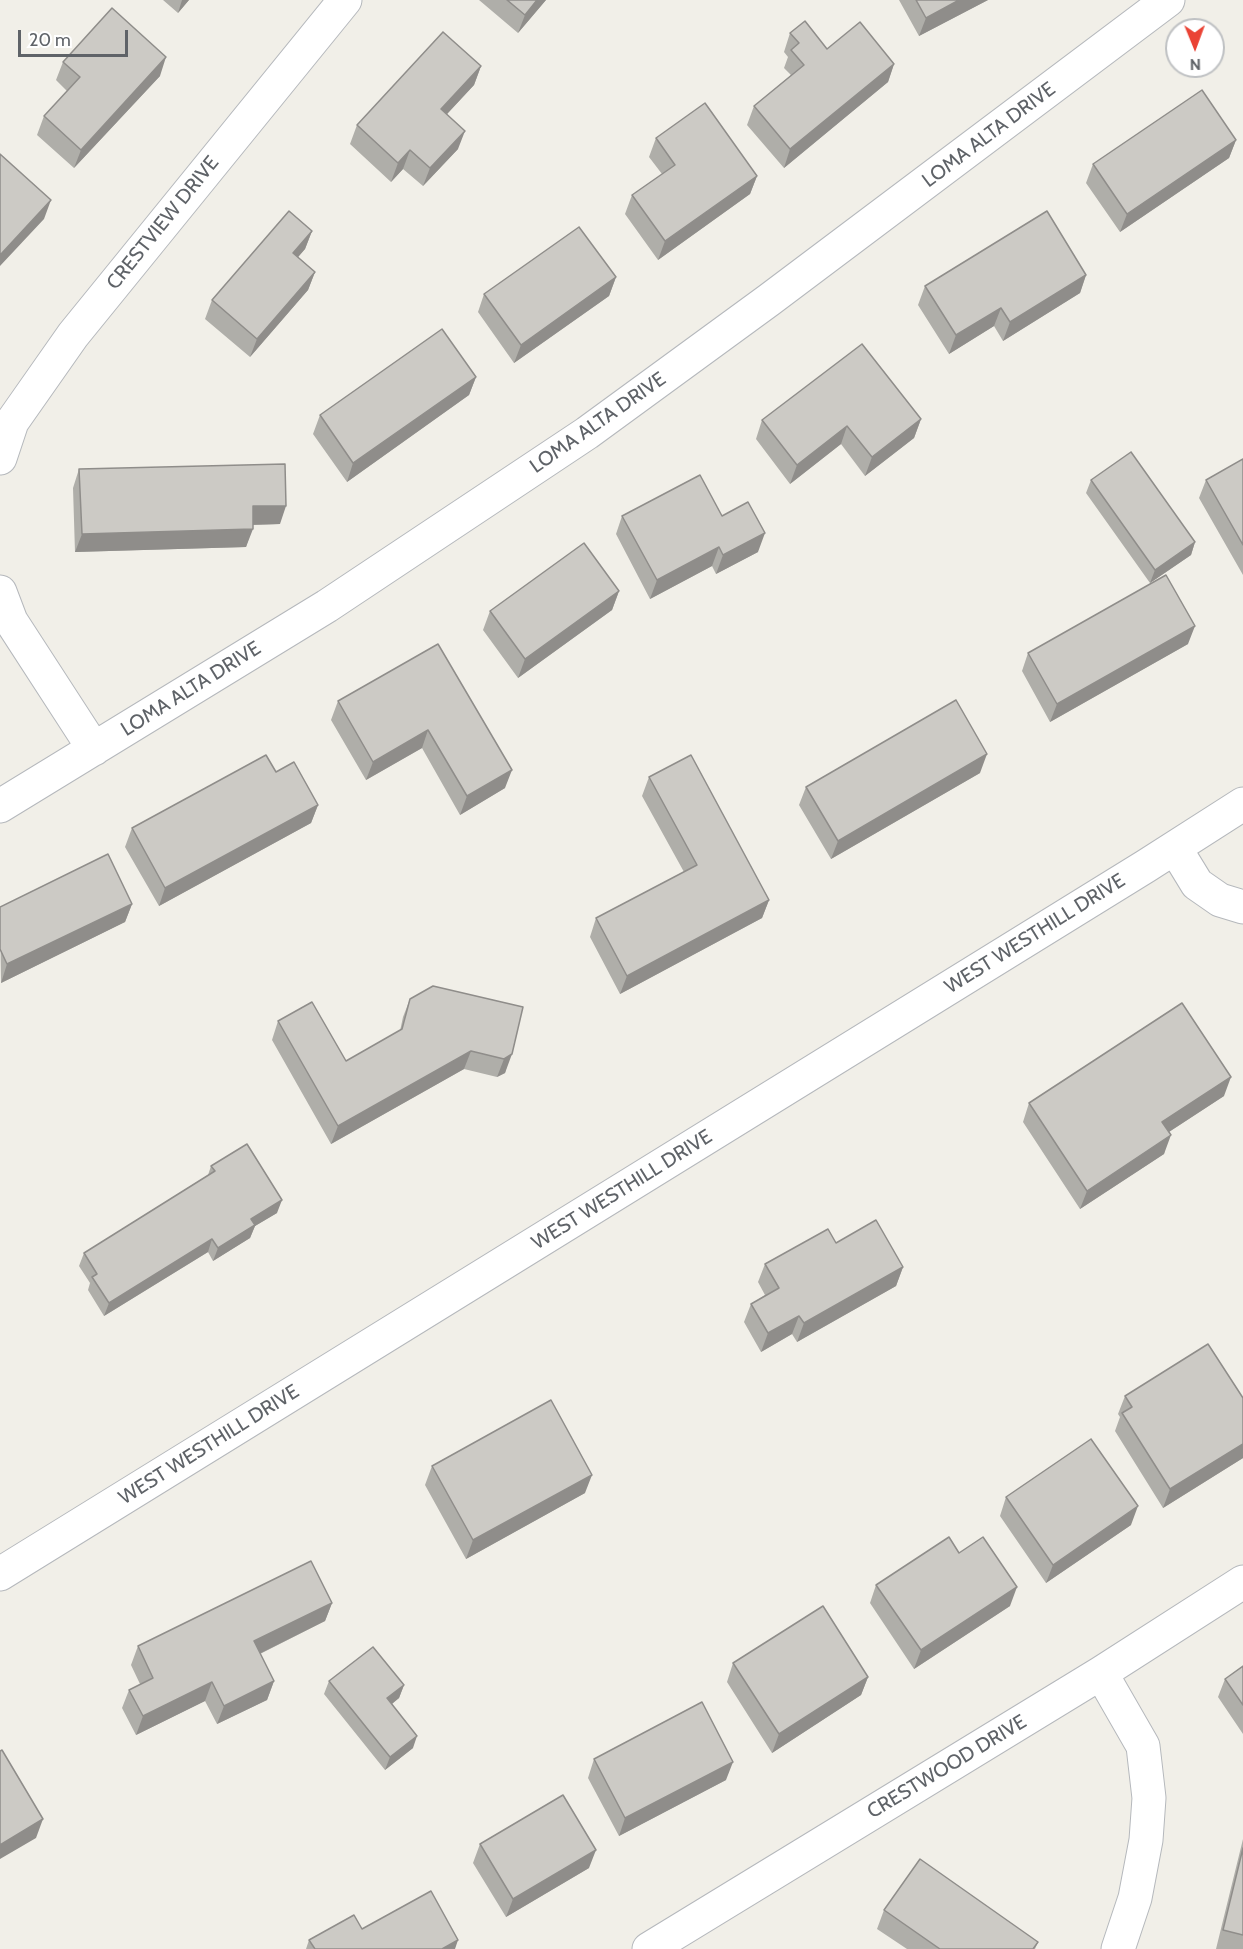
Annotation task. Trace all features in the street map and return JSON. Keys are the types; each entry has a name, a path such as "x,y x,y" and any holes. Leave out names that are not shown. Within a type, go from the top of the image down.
{"street":[{"name":"CRESTVIEW DRIVE","path":"0,458 12,422 73,335 345,0"},
{"name":"LOMA ALTA DRIVE","path":"0,806 327,606 587,434 1168,0"},
{"path":"0,592 11,621 94,749"},
{"name":"WEST WESTHILL DRIVE","path":"0,1574 1243,804"},
{"path":"1175,848 1197,884 1220,900 1243,907"},
{"name":"CRESTWOOD DRIVE","path":"649,1949 1101,1673 1243,1582"},
{"path":"1101,1673 1143,1746 1149,1798 1146,1840 1135,1898 1118,1949"}],"building":[{"path":"507,0 537,0 525,15"},
{"path":"916,0 959,0 926,18"},
{"path":"112,8 166,57 81,150 44,116 80,77 63,62"},
{"path":"805,21 827,49 860,22 894,64 790,149 754,106 804,65 791,50 799,43 790,33"},
{"path":"443,32 481,66 441,109 465,131 430,168 410,150 398,163 357,125"},
{"path":"1202,90 1236,140 1127,214 1093,164"},
{"path":"705,103 757,176 665,241 632,195 675,165 656,138"},
{"path":"0,154 51,200 0,255"},
{"path":"289,211 312,231 293,253 315,272 257,339 212,300"},
{"path":"1047,211 1086,275 1010,322 1001,308 956,335 925,286"},
{"path":"579,227 616,277 521,345 484,294"},
{"path":"442,329 476,377 353,463 320,415"},
{"path":"862,344 921,419 872,457 847,426 797,465 762,420"},
{"path":"1131,452 1195,542 1155,570 1091,480"},
{"path":"1243,459 1243,545 1206,480"},
{"path":"285,464 286,506 253,506 253,529 82,534 79,469"},
{"path":"700,475 722,516 748,502 765,533 723,555 719,547 657,580 622,516"},
{"path":"584,543 619,591 525,659 490,611"},
{"path":"1166,575 1195,626 1057,704 1028,653"},
{"path":"438,644 512,770 467,796 428,730 373,762 338,701"},
{"path":"956,700 987,754 838,841 806,787"},
{"path":"266,755 276,772 294,762 318,805 165,888 132,828"},
{"path":"691,755 769,900 627,976 596,918 697,865 649,777"},
{"path":"108,854 132,904 7,964 0,949 0,907"},
{"path":"433,986 523,1007 512,1054 504,1059 471,1051 338,1126 278,1021 312,1002 346,1061 402,1029 410,999"},
{"path":"1182,1003 1231,1077 1162,1122 1171,1135 1087,1191 1029,1103"},
{"path":"247,1144 282,1200 251,1219 255,1225 218,1248 212,1239 109,1303 92,1277 97,1274 84,1253 215,1171 211,1166"},
{"path":"876,1220 903,1267 804,1323 799,1316 768,1333 751,1304 779,1288 765,1264 828,1229 836,1243"},
{"path":"1208,1344 1243,1398 1243,1444 1170,1489 1122,1413 1132,1407 1125,1396"},
{"path":"551,1400 592,1475 473,1540 432,1466"},
{"path":"1091,1439 1138,1506 1053,1565 1006,1497"},
{"path":"949,1537 959,1553 983,1537 1017,1587 921,1650 876,1585"},
{"path":"311,1561 332,1603 254,1641 274,1681 224,1706 212,1682 143,1716 129,1690 153,1678 138,1646"},
{"path":"823,1606 868,1677 779,1734 733,1663"},
{"path":"373,1647 404,1685 387,1698 417,1736 390,1757 329,1681"},
{"path":"1243,1666 1243,1705 1225,1679"},
{"path":"702,1702 733,1762 625,1818 594,1759"},
{"path":"2,1750 43,1819 0,1845 0,1751"},
{"path":"563,1795 596,1850 513,1899 480,1844"},
{"path":"1243,1848 1243,1935 1223,1930"},
{"path":"920,1859 1038,1942 1033,1949 940,1949 884,1910"},
{"path":"431,1891 458,1940 442,1949 315,1949 309,1940 354,1915 362,1929"}]}
